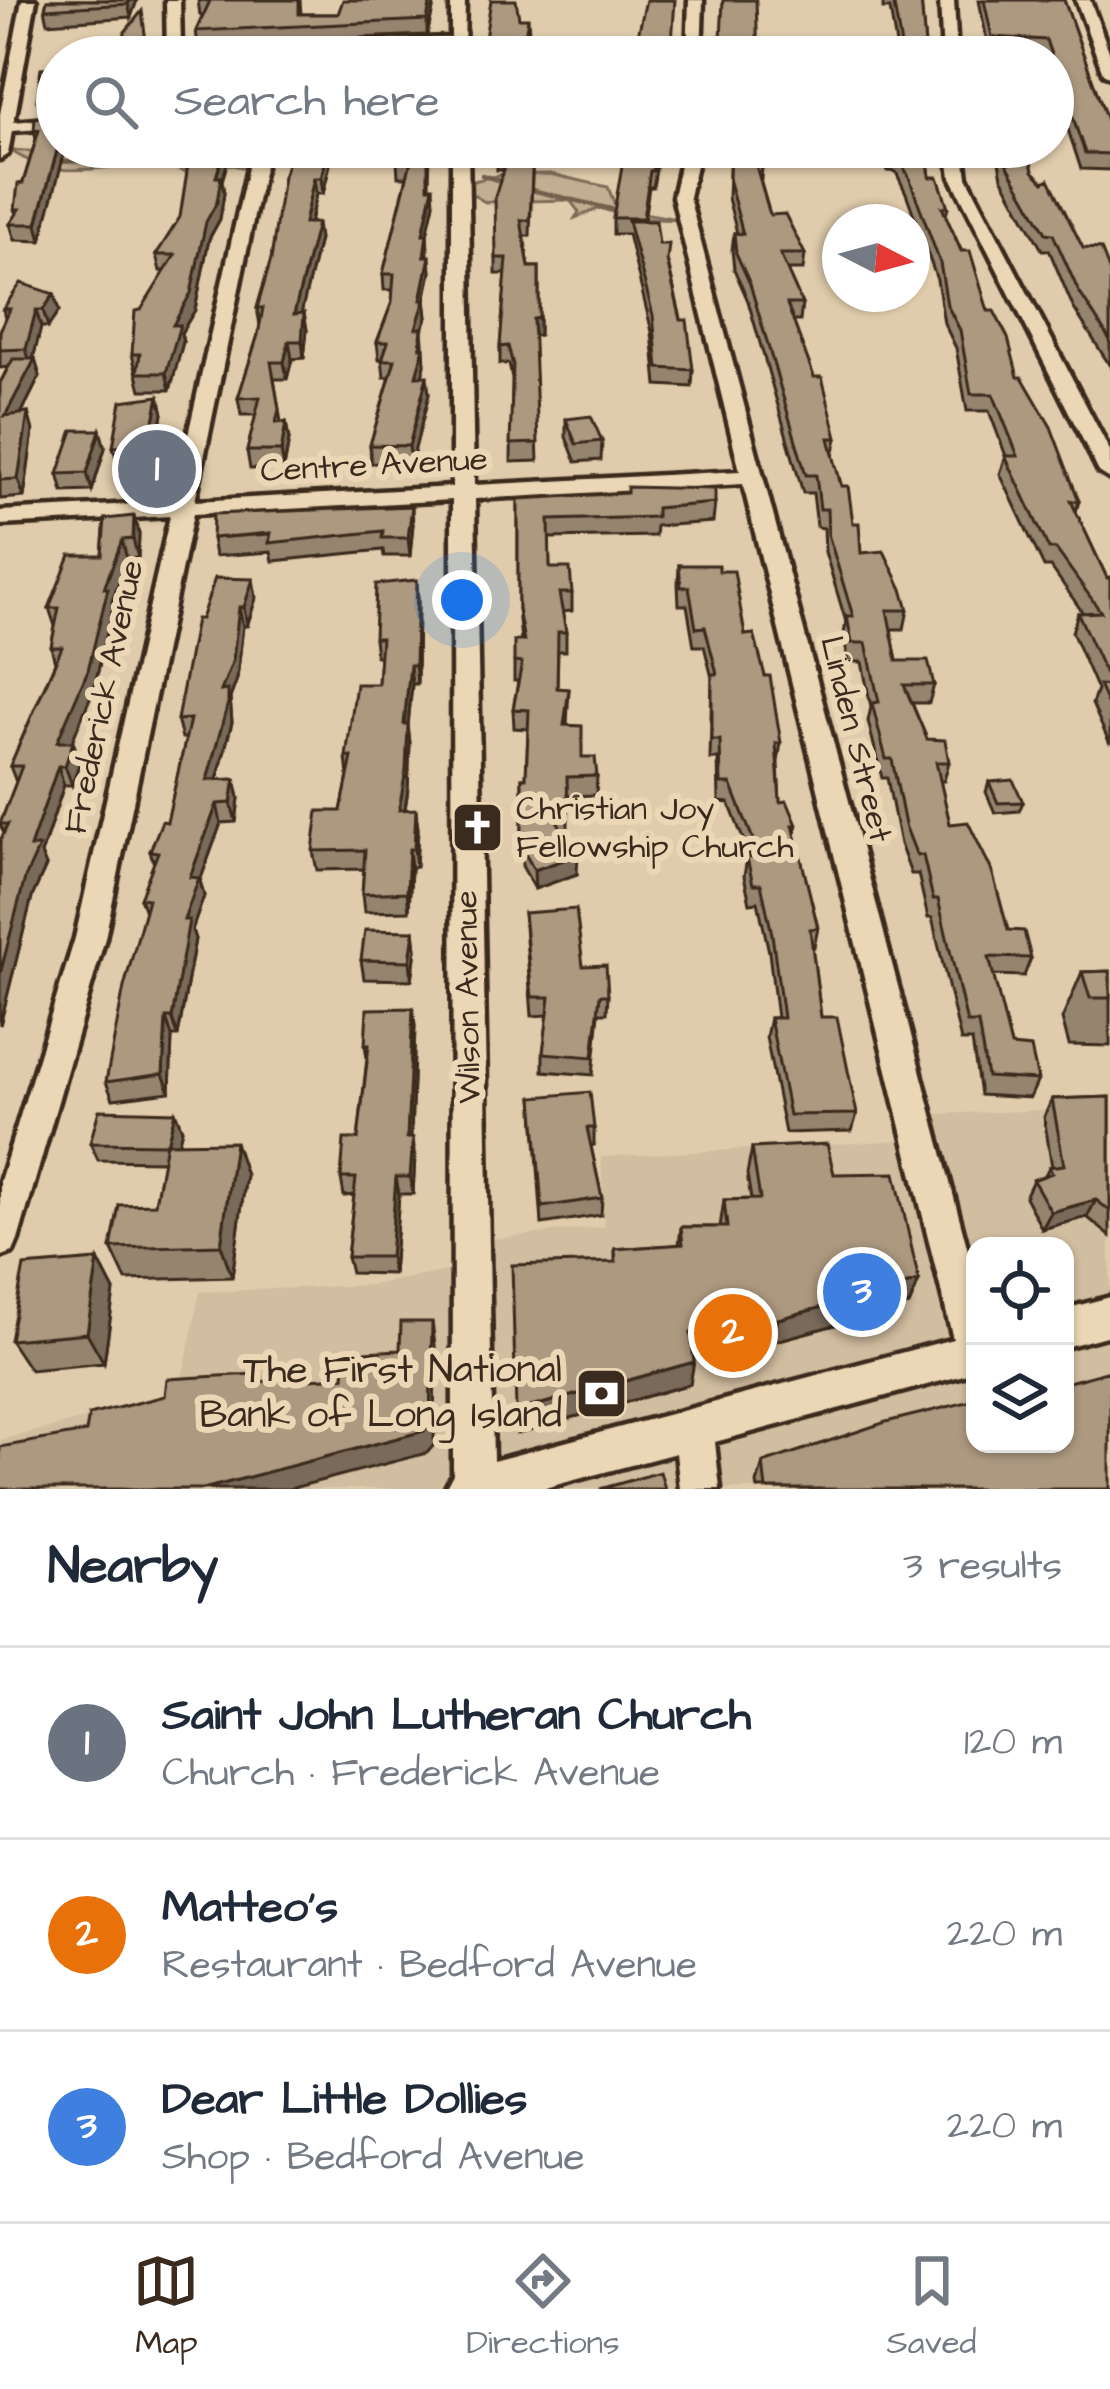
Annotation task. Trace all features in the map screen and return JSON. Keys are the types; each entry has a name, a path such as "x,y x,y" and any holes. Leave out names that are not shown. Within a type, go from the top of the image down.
{"street":[{"path":"0,154 29,0"},
{"path":"458,0 458,36"},
{"path":"695,36 696,0"},
{"path":"947,0 949,36"},
{"path":"1083,0 1110,73"},
{"path":"174,36 173,2 196,2"},
{"path":"4,123 36,123"},
{"name":"Frederick Avenue","path":"0,1240 90,938 256,168"},
{"name":"Wilson Avenue","path":"460,168 469,1488"},
{"name":"Linden Street","path":"687,168 681,197 973,1345"},
{"path":"958,168 1110,472"},
{"name":"Centre Avenue","path":"0,518 752,477"},
{"path":"1074,1326 1110,1316"},
{"path":"469,1488 966,1353"},
{"path":"694,1428 700,1489"}],"shaded area":[{"path":"10,150 36,152 36,164 34,163"},
{"path":"550,174 608,187 616,208 682,220 630,218 600,208 575,218 579,212 570,200 485,202 468,192 473,181 500,175"},
{"path":"1110,1108 1110,1489 0,1489 0,1440 162,1400 181,1384 200,1292 371,1285 459,1269 460,1242 604,1227 601,1157 907,1140 905,1115"}],"building":[{"path":"47,0 130,0 128,4 45,9"},
{"path":"198,0 299,0 299,14 338,14 343,0 431,0 427,20 196,31 210,1"},
{"path":"491,0 516,0 519,18 528,18 525,36 485,36"},
{"path":"646,0 675,0 672,36 638,36"},
{"path":"723,0 756,0 757,36 721,36"},
{"path":"893,0 921,0 924,36 899,36"},
{"path":"984,0 1064,0 1110,129 1110,154 1085,153 1074,121 1074,36 992,36"},
{"path":"142,11 145,36 124,36"},
{"path":"36,140 36,168 52,168 37,224 10,224 20,209 15,209 18,184 23,183"},
{"path":"188,168 219,168 217,202 206,222 191,293 173,325 180,325 166,373 137,373 140,354 132,354 135,311 141,310 175,255 156,255 180,217"},
{"path":"286,168 324,168 321,178 314,178 304,223 317,223 294,314 304,313 302,341 289,341 284,362 271,362 279,409 276,423 286,422 281,451 247,451 260,397 238,398 258,335 263,308 257,308 271,260"},
{"path":"409,168 428,168 428,187 433,187 423,234 427,234 424,256 430,256 416,328 422,328 420,348 424,348 416,376 427,376 409,446 370,445 395,360 382,360 388,342 377,342 392,302 394,274 383,274"},
{"path":"504,168 532,168 530,220 521,220 529,267 539,267 539,318 533,319 538,443 510,444 513,365 508,346 500,347 507,258 496,258 495,197"},
{"path":"622,168 654,168 643,218 613,218"},
{"path":"729,168 757,168 770,215 785,214 805,254 780,254 802,304 787,304 814,377 822,377 837,438 829,438 841,486 848,486 853,523 859,523 861,553 884,551 902,589 908,610 887,610 897,661 928,661 934,685 904,685 927,739 945,740 949,762 936,762 950,824 968,822 992,871 1008,930 1024,931 1031,958 989,957 1011,1046 1031,1048 1038,1080 987,1077 978,1023 967,1023 938,899 933,899 923,855 917,856 905,825 892,759 886,759 872,703 879,702 866,643 852,643 847,616 853,616 828,534 827,509 820,509 816,475 806,475 750,284 736,253 734,233 743,234"},
{"path":"904,168 929,168 930,177 938,177 948,207 942,207 961,251 970,251 988,311 994,311 1008,338 1018,377 1051,427 1079,501 1071,501 1110,577 1110,685 1078,613 1101,612 1056,549 1049,549 1005,456 1018,456 993,394 971,394 960,330 947,305 930,235 930,204 919,204"},
{"path":"1009,168 1032,168 1044,182 1049,179 1083,248 1101,249 1110,272 1110,340 1078,290 1053,234 1046,233"},
{"path":"628,221 656,221 659,244 669,244 667,261 681,320 687,320 693,370 658,368 653,315"},
{"path":"21,283 54,294 43,310 36,310 26,349 0,350 0,331 10,309 3,309"},
{"path":"13,359 35,359 5,416 28,413 18,479 0,480 0,383"},
{"path":"159,396 149,445 113,447 121,401"},
{"path":"591,416 602,441 576,444 566,419"},
{"path":"73,430 100,430 87,473 58,474"},
{"path":"627,487 715,489 715,503 656,508 656,517 549,520 550,568 570,568 572,593 559,593 566,632 558,632 557,688 569,689 564,725 582,726 582,757 595,757 597,776 567,777 568,811 551,811 578,855 534,870 522,848 529,710 513,709 522,663 514,662 514,641 524,641 518,609 518,499 627,493"},
{"path":"412,506 408,538 382,538 383,531 269,543 271,533 212,538 213,514"},
{"path":"134,516 133,539 122,540 104,588 108,588 88,670 57,742 73,742 65,766 58,766 30,847 39,847 25,878 0,974 0,841 8,824 0,824 22,766 10,766 62,647 51,647 59,608 49,608 70,555 102,555 105,519"},
{"path":"679,565 719,565 719,571 734,571 745,635 754,634 765,676 770,676 781,743 776,743 780,802 787,801 797,825 793,825 818,928 810,929 821,1017 837,1017 857,1114 789,1115 770,1018 783,1018 772,934 761,884 753,884 747,858 760,857 731,784 721,784 720,740 712,740 712,674 717,674 705,627 696,628 689,587 681,587"},
{"path":"215,578 253,579 244,607 239,607 233,660 221,691 228,690 228,703 207,780 235,779 231,803 217,804 190,877 199,878 184,920 189,920 172,1018 166,1018 163,1074 106,1082 124,987 148,899 140,898 158,852 150,851 162,821 167,822 190,719 177,720 196,619 201,619"},
{"path":"417,580 415,665 410,665 404,724 408,724 406,770 399,810 416,809 407,892 362,894 365,850 313,851 318,811 341,811 352,757 346,757 356,684 378,684 381,638 374,638 376,584"},
{"path":"1099,685 1110,686 1110,710"},
{"path":"1013,780 1023,802 998,803 989,782"},
{"path":"576,909 583,966 606,965 608,995 600,995 593,1057 543,1053 550,997 532,997 524,913"},
{"path":"365,930 414,931 410,961 361,960"},
{"path":"1110,971 1110,998 1090,998 1082,972"},
{"path":"413,1008 407,1138 413,1138 410,1177 396,1177 390,1257 347,1257 356,1178 341,1178 344,1139 358,1139 369,1045 365,1045 367,1009"},
{"path":"590,1092 594,1128 587,1128 602,1198 542,1207 533,1097"},
{"path":"1110,1097 1110,1211 1096,1200 1051,1212 1033,1180 1052,1173 1049,1167 1064,1165 1052,1099"},
{"path":"99,1110 175,1112 167,1144 90,1143"},
{"path":"235,1142 221,1245 111,1248 119,1205 155,1204 166,1143"},
{"path":"827,1144 834,1174 895,1173 919,1281 778,1319 691,1333 694,1362 516,1411 512,1265 616,1262 615,1249 683,1244 681,1227 727,1227 724,1200 760,1199 752,1148"},
{"path":"98,1260 87,1333 10,1340 24,1266"},
{"path":"401,1322 432,1322 430,1423 424,1431 203,1489 0,1489 0,1447 86,1432 89,1415 165,1396 167,1379 254,1374 253,1382 344,1377 346,1353 400,1350"},
{"path":"1110,1371 1110,1489 766,1489 763,1463 886,1422 966,1402 966,1453 1074,1453 1074,1381"},
{"path":"660,1472 665,1489 600,1489"}],"waterway":[{"path":"482,175 509,184"},
{"path":"523,188 619,211"}],"place":[{"name":"Saint John Lutheran Church","path":"157,469"},
{"name":"Christian Joy Fellowship Church","path":"477,828"},
{"name":"Dear Little Dollies","path":"862,1292"},
{"name":"Matteo's","path":"733,1333"},
{"name":"The First National Bank of Long Island","path":"601,1393"}]}
